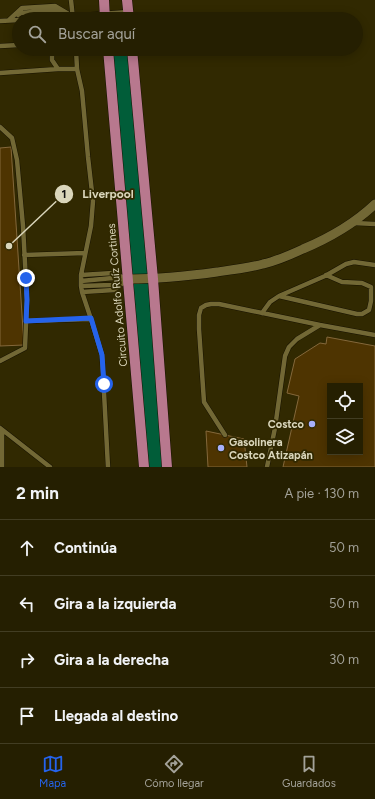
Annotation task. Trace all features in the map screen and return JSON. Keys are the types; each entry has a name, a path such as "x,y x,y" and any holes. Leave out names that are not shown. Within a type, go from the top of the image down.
{"main road":[{"path":"104,0 105,12"},
{"path":"127,0 129,12"},
{"name":"Circuito Adolfo Ruíz Cortines","path":"109,56 144,467"},
{"path":"133,56 168,467"}],"street":[{"path":"129,279 153,279 188,276 243,268 284,258 324,240 352,223 374,205"}],"lane":[{"path":"71,0 72,12"},
{"path":"36,12 55,10 60,12"},
{"path":"0,21 12,18"},
{"path":"0,46 12,45"},
{"path":"52,56 52,60 58,69"},
{"path":"76,56 77,69 82,91 93,201 91,226 81,275 81,283 82,292 102,355 108,467"},
{"path":"0,73 77,69"},
{"path":"0,128 12,138 15,148 21,206 27,300 25,348 0,361"},
{"path":"352,223 375,224"},
{"path":"24,255 85,253"},
{"path":"262,313 270,302 279,296 326,275 346,264 354,262 375,265"},
{"path":"81,275 113,273 129,279"},
{"path":"279,296 357,314 362,314 370,310 371,287 362,283 342,282 326,275"},
{"path":"81,283 113,278 129,279"},
{"path":"82,292 114,290 129,279"},
{"path":"225,435 204,402 199,336 199,315 201,308 206,305 219,304 375,335"},
{"path":"26,321 91,318"},
{"path":"267,467 275,428 285,356 288,347 297,339 320,325"},
{"path":"0,428 2,432 2,467"},
{"path":"0,428 50,467"}],"green space":[{"path":"109,56 133,56 167,467 144,467"}],"building":[{"path":"11,147 24,345 0,346 0,148"},
{"name":"Costco","path":"327,337 375,346 375,467 283,467 299,396 287,393 295,359 320,343 326,344"},
{"path":"206,431 244,439 247,467 208,467"}],"place":[{"name":"Liverpool","path":"9,246"},
{"name":"Costco","path":"312,424"},
{"name":"Gasolinera Costco Atizapán","path":"221,448"}],"route":[{"path":"26,278 26,321 91,318 102,355 104,384"}]}
